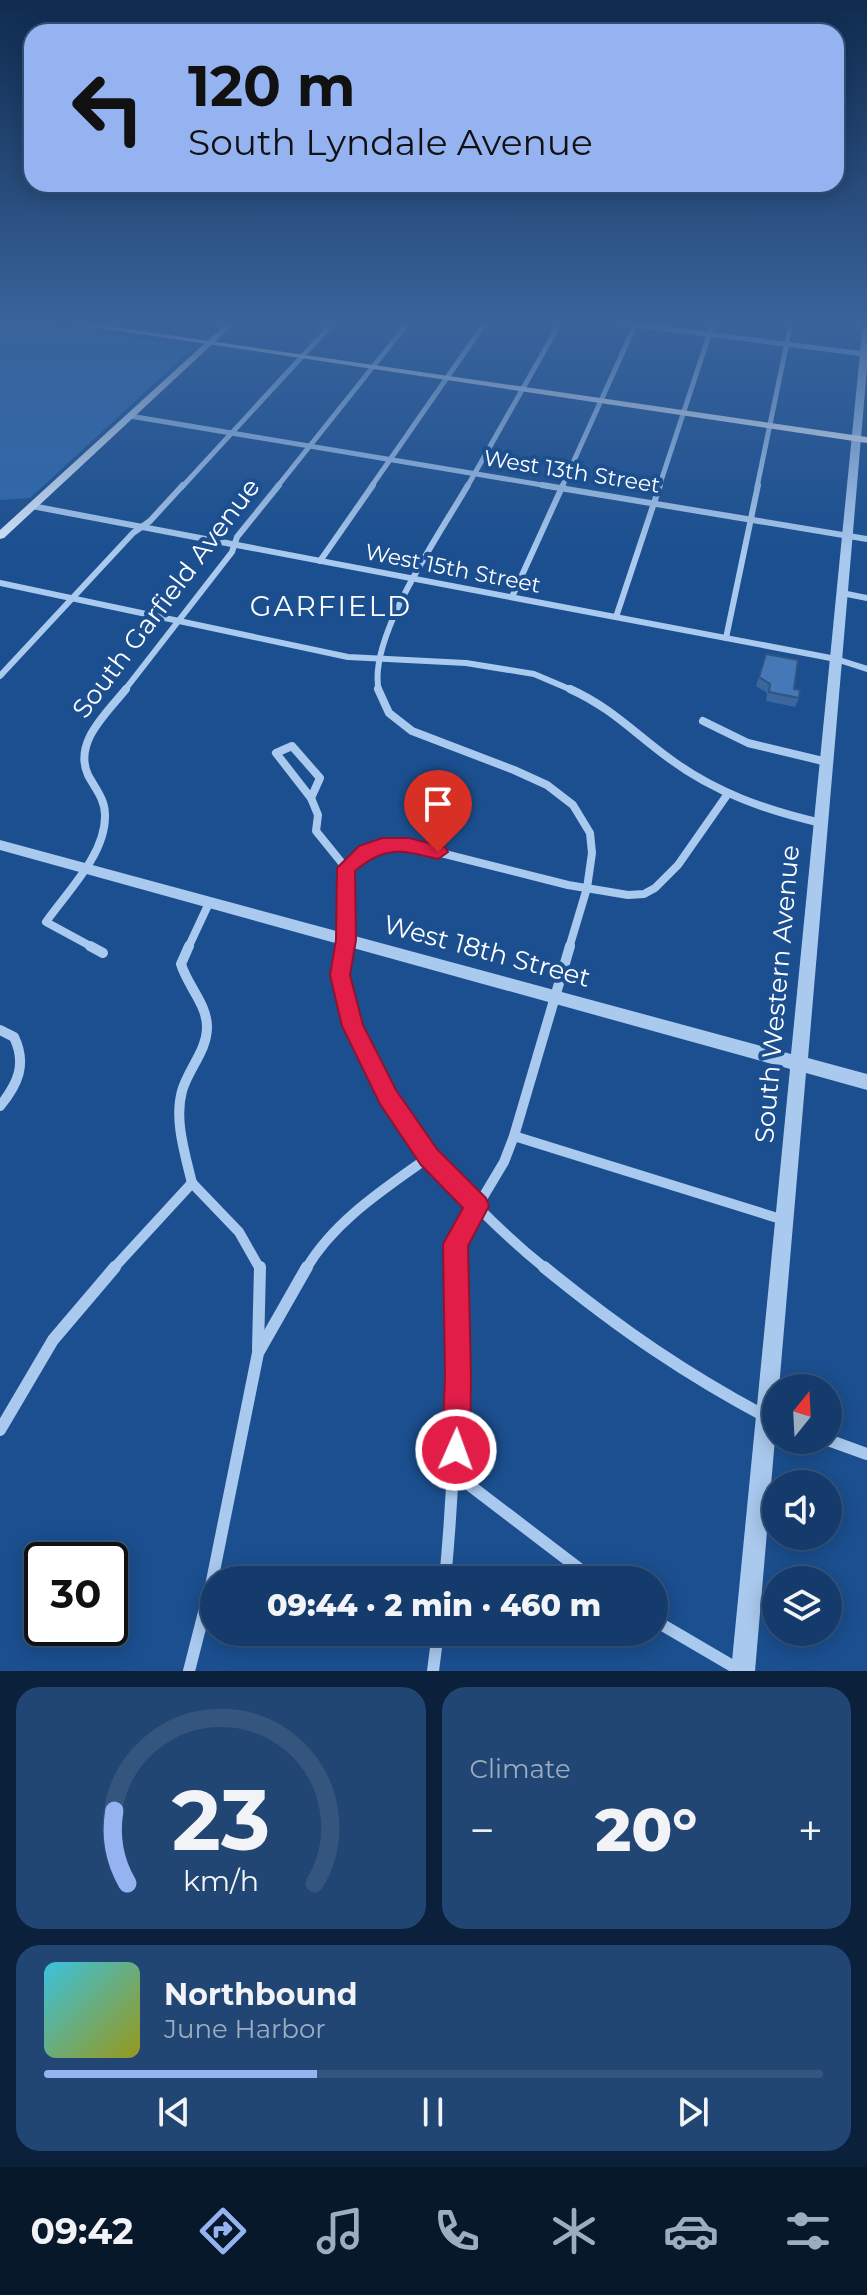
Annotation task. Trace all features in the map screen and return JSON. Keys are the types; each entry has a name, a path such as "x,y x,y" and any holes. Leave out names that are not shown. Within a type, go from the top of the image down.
{"main road":[{"path":"0,536 146,401"},
{"path":"600,401 862,440"}],"street":[{"path":"0,676 260,401"},
{"name":"South Garfield Avenue","path":"103,953 46,922 102,838 105,816 101,800 85,770 85,747 95,726 235,545 237,537 345,401"},
{"path":"320,561 431,401"},
{"path":"446,1566 455,1474 458,1376 455,1244 504,1162 514,1136 587,888 592,846 590,833 567,799 537,778 425,738 390,714 378,690 379,660 389,630 415,579 515,401"},
{"path":"512,597 600,401"},
{"path":"616,617 689,401"},
{"path":"726,638 776,401"},
{"name":"South Western Avenue","path":"775,1374 785,1221 847,535 862,440 864,401"},
{"name":"West 13th Street","path":"130,416 867,539"},
{"name":"West 15th Street","path":"32,506 836,659 867,669"},
{"path":"0,583 348,657 494,666 557,682 601,703 671,760 727,795 821,823"},
{"path":"842,593 867,598"},
{"path":"703,721 748,743 827,762"},
{"path":"311,798 320,778 292,746 276,753 311,798 318,815 316,831 346,868 346,940 340,975 352,1026 374,1074 429,1157 537,1262 614,1324 702,1383 762,1415"},
{"path":"346,868 366,851 395,843 587,888 627,896 645,894 660,884 727,795"},
{"name":"West 18th Street","path":"0,845 867,1082"},
{"path":"189,1671 212,1581 258,1353 260,1265 239,1232 192,1183 183,1139 181,1094 205,1041 207,1026 203,1006 190,991 181,964 209,903"},
{"path":"0,1030 14,1037 21,1048 23,1060 20,1077 0,1106"},
{"path":"514,1136 785,1221"},
{"path":"258,1353 318,1249 364,1204 429,1157"},
{"path":"0,1430 9,1410 71,1318 192,1183"},
{"path":"842,1445 867,1454"},
{"name":"South Western Avenue","path":"742,1671 768,1454"},
{"path":"455,1474 576,1566"},
{"path":"668,1628 742,1671"},
{"path":"433,1671 436,1646"}],"shaded area":[{"path":"0,401 135,401 30,498 0,500"}],"building":[{"path":"766,654 798,660 794,689 800,690 799,698 769,692 770,684 759,677"}],"district":[{"name":"GARFIELD","path":"331,606"}],"route":[{"path":"438,852 395,843 382,845 366,851 346,868 346,940 340,975 352,1026 388,1097 429,1157 477,1206 455,1244 456,1450"}]}
